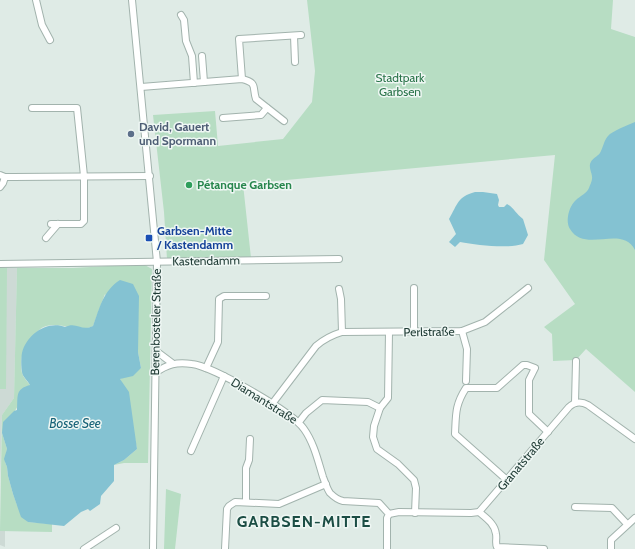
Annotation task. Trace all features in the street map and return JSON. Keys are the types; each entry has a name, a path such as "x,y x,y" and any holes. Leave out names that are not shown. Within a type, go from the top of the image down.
{"street":[{"path":"36,0 42,25 50,40"},
{"name":"Berenbosteler Straße","path":"132,0 150,176 157,262 153,549"},
{"path":"181,15 184,20 186,42 192,56 194,82"},
{"path":"242,79 239,39 301,35"},
{"path":"294,36 295,62"},
{"path":"202,56 204,82"},
{"path":"141,87 242,79 253,83 256,99 284,121"},
{"path":"32,108 77,108 84,176 84,221 79,224 51,224"},
{"path":"223,118 261,115 267,108"},
{"path":"0,187 3,183 2,176 150,176"},
{"path":"46,238 58,224"},
{"name":"Kastendamm","path":"0,264 107,261 157,262 340,259"},
{"path":"414,288 414,332"},
{"name":"Perlstraße","path":"272,404 316,346 333,334 342,332 462,331 485,322 528,288"},
{"path":"339,289 341,299 342,332"},
{"path":"206,368 218,342 219,299 224,296 266,296"},
{"path":"462,331 467,349 466,381"},
{"name":"Perlstraße","path":"389,332 388,398 380,408 374,426 373,437 377,449 398,464 414,480 416,488 415,513"},
{"path":"156,351 172,364"},
{"path":"576,361 575,403 588,405 635,439"},
{"name":"Diamantstraße","path":"155,373 165,366 172,364 192,364 206,368 224,376 292,416 299,422 311,442 331,494 339,500 349,502 379,503 389,514"},
{"path":"508,480 455,434 456,409 466,388 497,388 523,365 535,368 529,380 529,414 548,432"},
{"path":"191,451 224,376"},
{"path":"299,422 306,413 322,400 368,402 380,408"},
{"name":"Granatstraße","path":"479,512 569,407 575,403"},
{"path":"246,502 246,468 250,460 250,439"},
{"path":"225,549 227,509 235,502 279,504 326,484"},
{"path":"575,507 612,508 627,524"},
{"path":"387,549 387,518 389,514 399,512 471,514 479,512 493,525 497,547 543,549"},
{"path":"611,549 611,540 635,518"},
{"path":"84,549 116,528"},
{"path":"95,542 95,549"}],"shaded area":[{"path":"0,268 17,268 14,398 2,415 0,482"},
{"path":"0,531 5,531 5,547 0,545"}],"green space":[{"name":"Stadtpark Garbsen","path":"307,0 613,0 611,29 635,37 635,392 586,349 576,360 553,361 552,334 544,327 575,304 544,260 555,155 243,184 251,258 167,259 164,212 153,115 215,111 218,146 283,139 312,102 315,71"},
{"path":"143,264 152,269 148,463 124,463 114,465 124,460 137,449 120,379 141,368 138,352 105,294 93,326 79,328 51,325 44,327 36,333 24,351 21,360 21,370 23,376 30,385 2,433 7,449 5,462 17,505 28,522 52,524 52,532 0,531 2,415 14,398 17,268 73,268"},
{"path":"0,268 7,268 6,389 0,389"},
{"path":"166,489 181,494 175,549 164,549"}],"water":[{"path":"635,122 635,250 629,243 621,239 594,240 577,236 570,229 568,214 571,206 589,188 592,181 590,164 600,153 605,140 610,134 620,128"},
{"path":"475,192 497,194 499,207 504,207 507,204 523,219 528,235 523,244 501,246 460,242 455,247 449,242 456,234 449,219 456,205 465,196"},
{"name":"Bosse See","path":"120,280 133,284 139,296 138,352 141,368 133,376 120,379 129,392 137,449 124,460 114,465 114,481 101,496 100,504 90,511 88,509 81,512 64,526 28,522 21,517 13,494 4,459 7,449 2,433 3,422 17,410 18,394 22,389 30,385 23,375 22,370 21,362 24,346 33,335 45,327 58,325 65,327 73,325 89,328 93,326 106,294 114,284"}],"place":[{"name":"David, Gauert und Spormann","path":"131,134"},
{"name":"Pétanque Garbsen","path":"189,185"},
{"name":"Garbsen-Mitte / Kastendamm","path":"149,238"}],"district":[{"name":"GARBSEN-MITTE","path":"304,521"}]}
